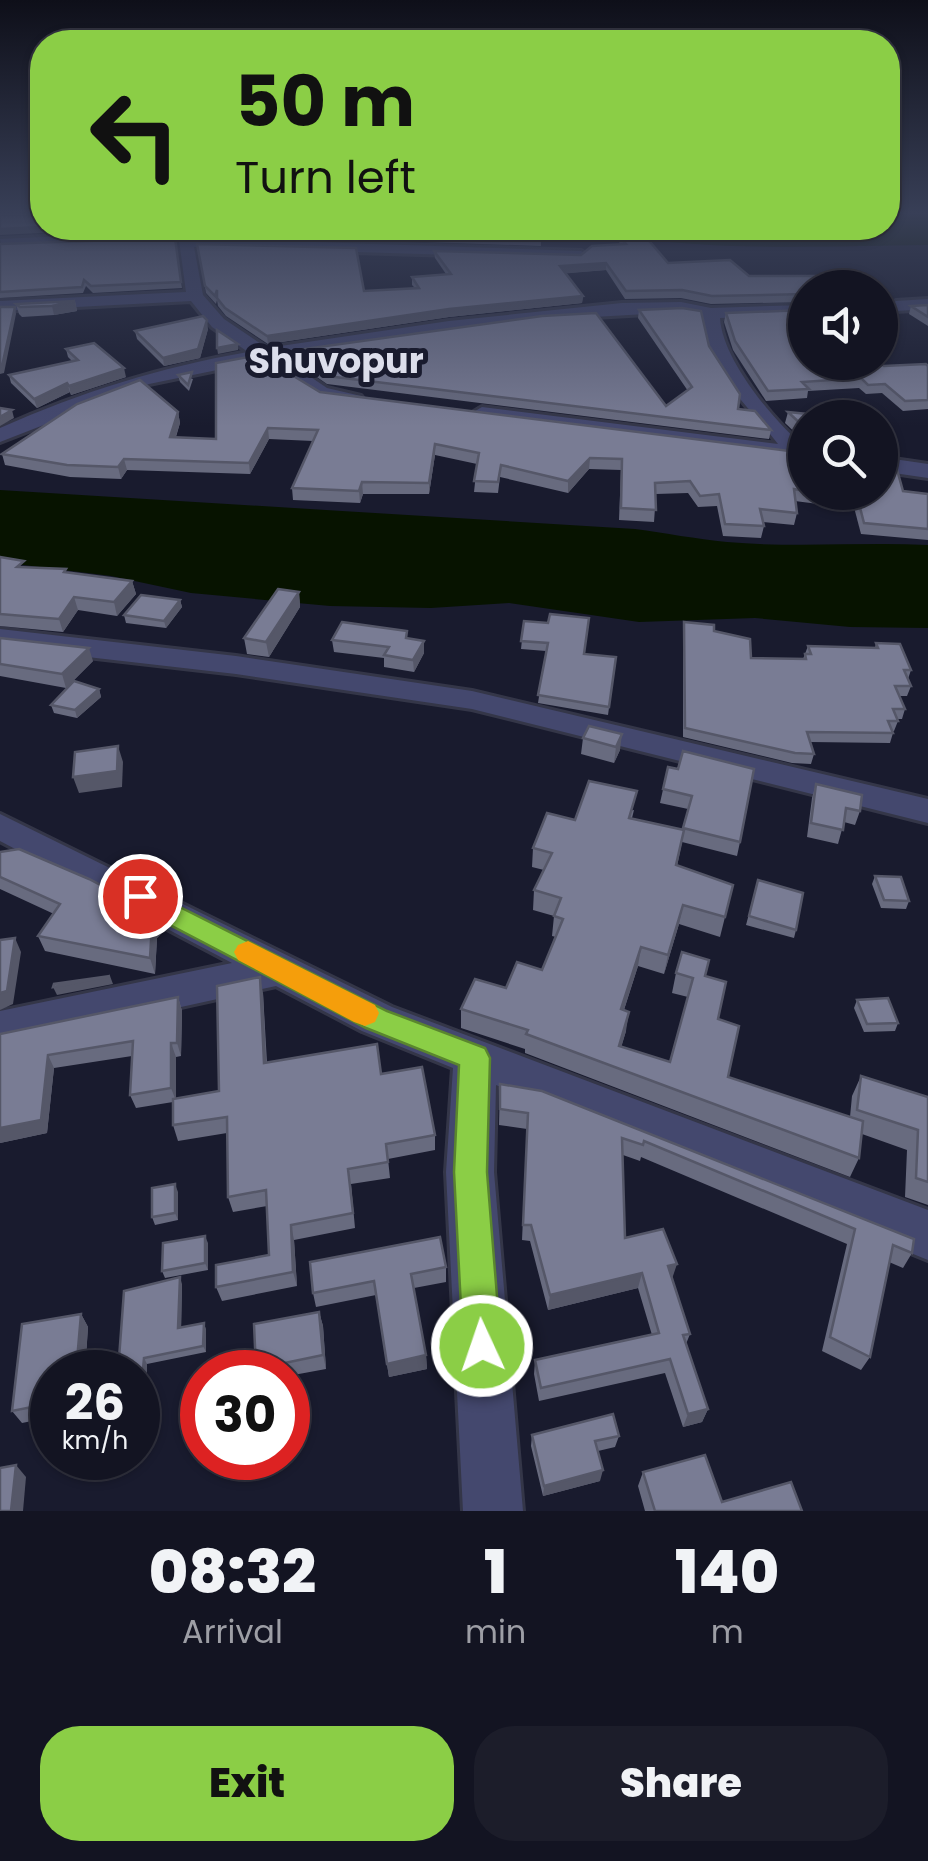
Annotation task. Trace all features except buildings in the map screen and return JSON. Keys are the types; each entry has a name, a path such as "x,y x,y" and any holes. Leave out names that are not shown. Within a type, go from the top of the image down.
{"street":[{"path":"193,286 195,296 218,323 322,394 378,402"},
{"path":"0,306 195,296"},
{"path":"898,306 928,304"},
{"path":"0,436 108,390 176,370 260,354 490,321 660,308 704,308 711,313 788,311"},
{"path":"711,313 718,354 734,380 788,438"},
{"path":"467,412 788,452"},
{"path":"898,466 928,470"},
{"path":"0,638 236,665 472,700 928,811"},
{"path":"0,826 376,1020 928,1234"},
{"path":"0,1030 280,969"},
{"path":"475,1058 470,1172 493,1511"}],"shaded area":[{"path":"0,490 635,529 752,544 928,545 928,628 850,627 755,618 639,622 509,603 431,608 330,606 191,593 111,576 0,562"}],"slow traffic":[{"path":"248,952 365,1013"}],"district":[{"name":"Shuvopur","path":"336,361"}],"route":[{"path":"140,896 376,1020 475,1058 470,1172 482,1346"}]}
